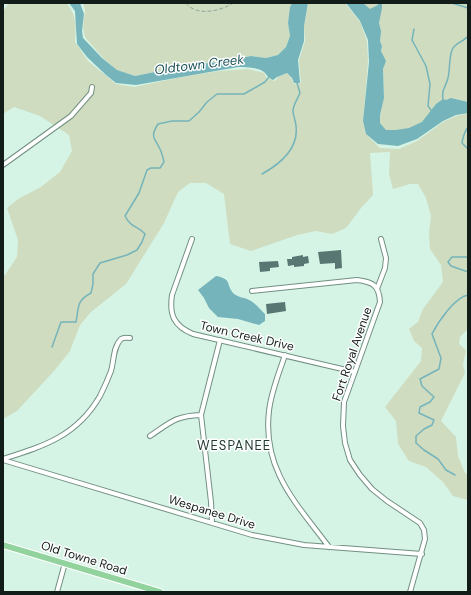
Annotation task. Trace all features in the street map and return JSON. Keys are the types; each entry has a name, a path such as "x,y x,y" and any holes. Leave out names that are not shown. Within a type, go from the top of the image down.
{"main road":[{"name":"Old Towne Road","path":"3,545 160,592"}],"street":[{"path":"3,165 71,116 91,93 92,87"},
{"path":"377,289 385,268 386,258 381,238"},
{"name":"Town Creek Drive","path":"192,239 172,295 171,310 178,325 184,330 193,334 355,372"},
{"path":"252,291 357,280 367,281 374,284 377,289"},
{"name":"Fort Royal Avenue","path":"377,289 380,302 344,402 343,414 345,443 350,460 372,489 420,523 424,530 425,539 422,554 410,592"},
{"path":"3,459 45,445 77,425 88,414 100,395 111,371 116,348 121,340 124,338 130,338"},
{"path":"212,522 201,415 220,340"},
{"path":"285,356 269,411 268,430 270,447 274,463 281,480 329,547"},
{"path":"150,436 173,419 185,416 201,415"},
{"name":"Wespanee Drive","path":"3,459 252,535 304,545 422,554"},
{"path":"57,592 65,563"}],"path":[{"path":"186,3 199,11 215,11 233,3"}],"green space":[{"path":"9,3 66,3 70,7 74,16 75,42 88,61 116,84 134,87 219,71 248,69 264,73 267,78 275,81 278,77 287,73 294,84 301,83 299,60 305,41 304,26 309,3 345,3 360,22 367,41 368,62 363,122 366,134 380,148 399,149 417,141 443,122 456,116 468,113 468,329 460,337 459,344 466,350 463,365 465,373 441,421 456,437 458,456 465,473 468,474 468,500 453,496 443,482 426,467 409,461 398,444 396,421 385,407 421,361 422,348 414,341 409,329 418,322 423,309 443,282 441,265 430,249 429,233 431,216 426,198 418,184 410,184 393,189 389,174 390,152 370,153 373,195 346,228 332,234 316,231 297,235 251,251 230,244 224,194 206,183 190,183 178,192 164,223 126,284 91,312 80,325 70,351 54,371 17,411 3,419 3,275 5,275 17,257 18,240 7,208 18,199 41,187 60,172 72,151 69,135 40,116 14,107 3,114 3,11"},
{"path":"83,3 292,3 288,23 290,36 286,47 278,55 266,58 251,56 221,62 201,63 135,76 117,70 103,58 85,37 83,28 85,10"},
{"path":"363,3 468,3 468,102 454,99 445,100 440,102 418,125 400,130 386,130 380,123 380,115 384,98 383,69 385,61 381,51 382,46 380,41 379,18"}],"water":[{"name":"Oldtown Creek","path":"69,3 80,3 84,14 82,31 83,38 102,58 117,70 135,76 195,64 221,62 251,56 266,58 278,55 286,47 290,36 288,23 292,3 308,3 304,26 304,41 298,60 300,83 294,83 292,78 287,73 273,80 258,69 238,67 136,85 116,83 87,57 77,44 75,11"},
{"path":"346,3 363,3 370,9 378,5 378,3 382,3 379,23 381,31 380,41 382,46 381,51 386,61 383,69 384,98 380,115 380,123 386,130 409,128 422,122 436,104 443,99 446,100 451,98 468,102 468,113 456,115 443,121 417,139 398,146 378,144 366,134 363,121 369,62 368,40 360,21"},
{"path":"216,276 227,280 235,295 249,300 257,305 265,314 265,321 259,325 238,319 218,317 209,308 198,290"}],"building":[{"path":"341,250 342,268 335,269 335,263 320,264 318,252"},
{"path":"303,255 303,257 308,256 309,263 304,264 304,266 288,266 287,259 292,259 292,257"},
{"path":"278,261 279,267 270,268 270,271 260,272 259,262"},
{"path":"285,302 286,311 267,314 266,304"}],"waterway":[{"path":"452,3 468,8"},
{"path":"414,29 412,40 426,66 430,84 428,106 431,110"},
{"path":"443,99 443,90 448,78 450,56 453,47 468,36"},
{"path":"52,347 61,322 76,322 80,302 91,293 93,274 100,263 127,255 137,250 142,242 145,234 132,225 125,216 139,193 147,170 151,168 160,168 164,162 161,151 154,137 154,132 158,124 172,121 189,121 217,94 244,94 265,82 269,77"},
{"path":"262,174 275,166 287,155 294,142 296,122 293,109 300,93 297,83"},
{"path":"467,148 462,143 468,127"},
{"path":"468,257 452,257 448,262 451,266 468,272"},
{"path":"455,475 446,470 438,459 416,443 416,436 424,429 432,425 434,420 419,413 420,407 430,402 434,397 422,386 420,379 439,369 441,358 432,334 452,305 468,295"}],"district":[{"name":"WESPANEE","path":"234,445"}]}
